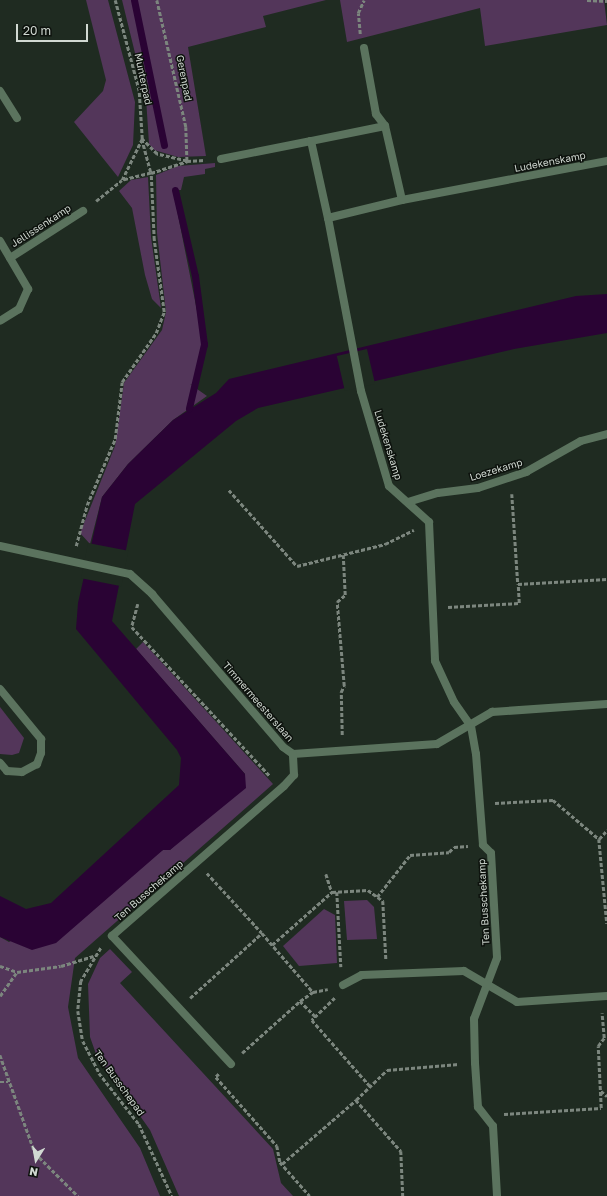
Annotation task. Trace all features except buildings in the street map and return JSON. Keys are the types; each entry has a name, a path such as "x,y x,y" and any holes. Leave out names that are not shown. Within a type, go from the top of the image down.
{"street":[{"path":"364,48 376,114 385,126 402,200"},
{"path":"0,91 17,118"},
{"path":"221,159 385,126"},
{"name":"Ludekenskamp","path":"311,141 328,218 352,352 361,391 389,486 429,522"},
{"name":"Ludekenskamp","path":"328,218 402,200 607,161"},
{"name":"Jellissenkamp","path":"10,258 83,211"},
{"name":"Jellissenkamp","path":"0,241 28,289 19,309 0,321"},
{"name":"Loezekamp","path":"408,502 511,477 581,441 607,434"},
{"path":"429,522 435,661 454,702 471,726"},
{"name":"Timmermeesterslaan","path":"0,546 130,574 152,594 283,747 293,754 437,744 471,726 492,712 607,704"},
{"path":"0,689 41,739 41,753 37,764 22,772 7,771 0,763"},
{"name":"Ten Busschekamp","path":"471,726 480,803 483,845 492,853 497,958 485,982 474,1018 475,1063 478,1107 493,1126 497,1196"},
{"name":"Ten Busschekamp","path":"231,1064 112,936 284,786 294,775 293,754"},
{"path":"342,985 362,975 464,971 517,1002 604,996"}],"path":[{"name":"Munterpad","path":"83,211 122,180 142,139 139,91 115,0"},
{"name":"Gerenpad","path":"158,0 186,127 187,161"},
{"path":"364,0 358,13 364,48"},
{"path":"587,0 607,1"},
{"path":"142,139 157,154 187,161"},
{"path":"73,561 87,506 115,439 122,382 156,334 164,312 154,240 151,173 142,139"},
{"path":"122,180 151,173 187,161 221,159"},
{"path":"433,608 519,602 511,477"},
{"path":"229,490 297,566 385,544 429,522"},
{"path":"342,751 340,692 344,686 337,602 345,595 343,554"},
{"path":"518,584 607,579"},
{"path":"134,600 138,604 132,627 275,781 284,786"},
{"path":"480,803 553,800 599,839 607,924"},
{"path":"599,839 607,830"},
{"path":"377,897 410,856 483,845"},
{"path":"197,862 262,933 313,992"},
{"path":"326,874 332,892"},
{"path":"272,945 332,892 368,890 383,902 386,974"},
{"path":"337,892 342,985 312,1020 370,1086"},
{"path":"180,1008 262,933"},
{"name":"Ten Busschepad","path":"112,936 94,956 86,968 79,995 80,1027 86,1051 139,1124 172,1196"},
{"path":"0,966 16,972 61,966 94,956"},
{"path":"0,996 16,972"},
{"path":"310,1196 282,1164 277,1146 216,1077 300,1001 313,992 342,985"},
{"path":"484,1116 601,1108 598,1046 604,1038 604,996"},
{"path":"300,1001 316,1017"},
{"path":"0,1055 8,1082 35,1153 78,1196"},
{"path":"282,1164 356,1100 388,1070 475,1063"},
{"path":"0,1082 8,1082"},
{"path":"600,1091 607,1096"},
{"path":"356,1100 401,1151 403,1196"}],"shaded area":[{"path":"86,0 108,0 135,102 133,145 118,177 74,122 103,91 106,80"},
{"path":"122,0 326,0 263,16 266,27 188,47 206,156 178,157 154,150 149,144 146,98"},
{"path":"340,0 604,0 607,25 485,46 480,8 347,42"},
{"path":"215,163 215,167 205,169 205,174 184,177 181,190 173,190 202,336 199,372 195,386 190,384 207,396 173,420 128,464 102,497 90,544 80,533 115,446 124,383 162,330 166,312 157,233 156,175 178,166"},
{"path":"148,177 151,237 161,308 152,299 145,275 132,208 119,191 131,180"},
{"path":"607,294 607,333 514,349 258,408 236,421 135,504 112,621 245,774 246,788 170,850 163,850 56,943 32,950 0,937 0,896 26,909 51,903 179,785 181,758 177,750 76,629 78,603 102,497 128,464 173,420 216,393 229,379 576,296"},
{"path":"143,642 273,784 75,958 68,1007 78,1058 140,1148 160,1196 0,1196 0,937 9,942 163,850 170,850 245,774 136,649"},
{"path":"0,707 24,738 19,753 12,755 0,754"},
{"path":"367,900 374,907 377,939 347,940 344,901"},
{"path":"324,909 335,915 337,963 299,966 283,946"},
{"path":"110,949 132,972 120,983 273,1149 281,1183 293,1196 179,1196 150,1130 96,1054 90,1037 88,984 100,958"}],"pier":[{"path":"367,349 375,384 345,391 337,356"},
{"path":"88,543 128,551 121,586 81,578"}],"waterway":[{"path":"134,0 164,145"},
{"path":"175,190 195,276 204,344 189,408"}]}
